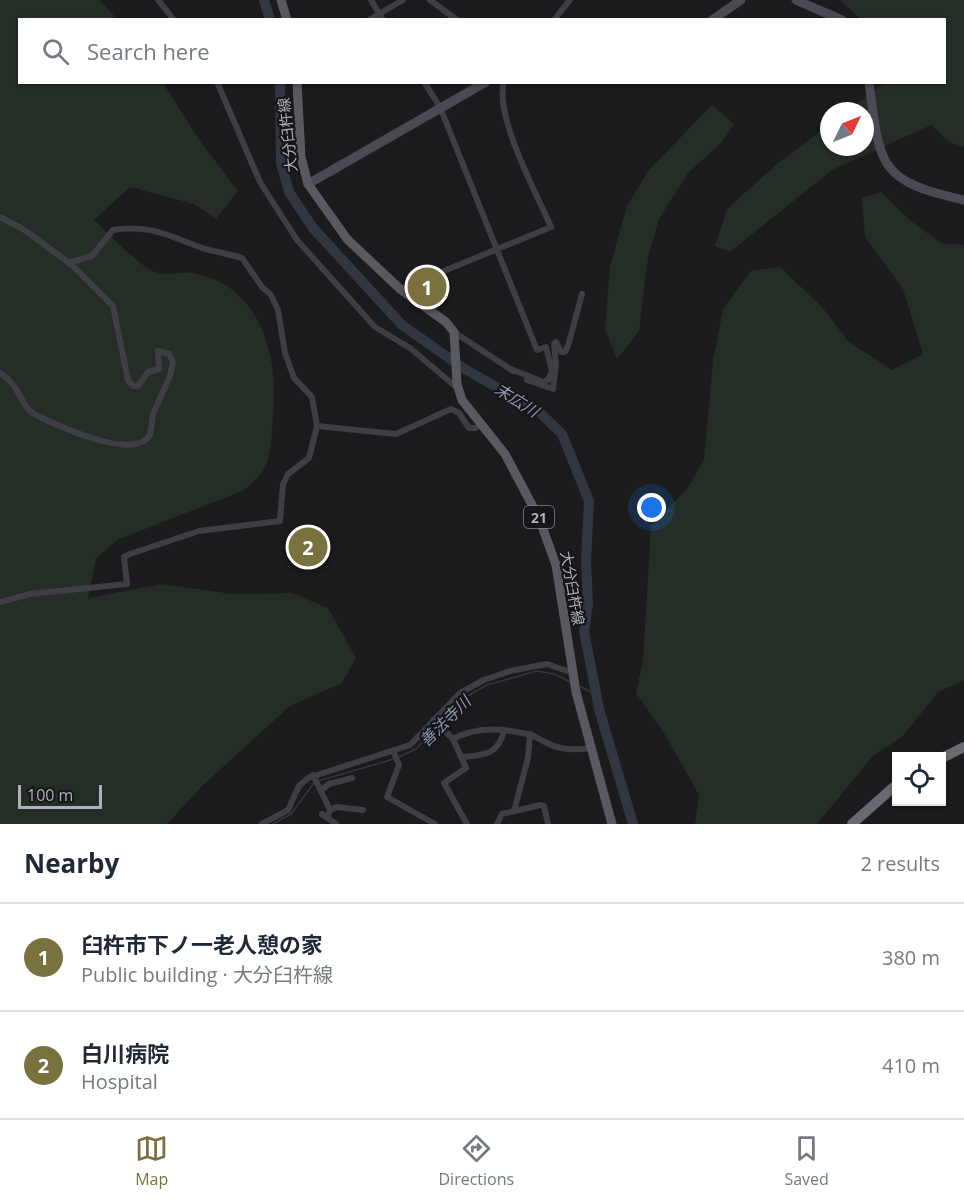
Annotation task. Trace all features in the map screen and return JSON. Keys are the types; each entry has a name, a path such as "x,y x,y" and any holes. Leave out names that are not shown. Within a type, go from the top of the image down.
{"highway":[{"path":"946,756 964,747"},
{"path":"852,824 892,789"}],"main road":[{"path":"281,0 286,18"},
{"name":"大分臼杵線","path":"297,84 301,157 308,184 347,239 400,289 446,322 454,335"},
{"name":"21","path":"454,335 457,383"},
{"name":"大分臼杵線","path":"457,383 465,405 481,423 517,474 550,546 556,565 576,692 612,824"}],"street":[{"path":"158,0 172,18"},
{"path":"371,0 382,18"},
{"path":"372,18 403,0"},
{"path":"430,0 437,8 454,18"},
{"path":"556,18 570,0"},
{"path":"715,18 741,0"},
{"path":"796,0 837,18"},
{"path":"218,84 260,182 302,247 375,327 410,348 457,383"},
{"path":"425,84 440,107 537,350 546,347 552,371 548,380 543,382 511,369"},
{"path":"308,184 482,84"},
{"path":"400,289 551,227 509,126 501,93 503,84"},
{"path":"869,84 875,131 886,163 900,179 911,185 964,200"},
{"path":"0,217 40,240 68,262 113,306 128,380 133,386 138,386 148,372 159,369 158,351 173,359 170,376 153,414 148,438 141,444 114,444 47,421 30,412 21,393 0,373"},
{"path":"0,602 30,594 127,584 124,557 130,554 199,531 280,521 283,484 288,474 309,459 317,426 312,397 294,378 285,353 278,310 271,295 261,287 242,258 206,249 167,232 137,228 113,230 92,256 68,262"},
{"path":"454,335 535,385 553,389 556,364 554,344 556,342 561,352 565,352 572,337 582,294"},
{"path":"317,426 396,434 451,409 459,414 469,428 477,428 481,423"},
{"path":"262,824 288,810 299,786 314,776 394,753 414,743 465,690 510,671 548,664 573,674"},
{"path":"434,721 453,739 463,757 466,769 444,783 467,824"},
{"path":"453,739 476,730 504,731 530,734 551,745 590,748"},
{"path":"463,757 495,751 500,746 504,731"},
{"path":"514,811 528,758 530,734"},
{"path":"394,753 398,763 388,799 435,824"},
{"path":"314,776 327,813 336,824"},
{"path":"320,788 352,777"},
{"path":"497,824 499,816 533,805 544,806 548,824"},
{"path":"327,813 337,807 363,810"}],"shaded area":[{"path":"0,0 100,0 116,18 18,18 18,84 164,84 200,141 238,191 216,219 194,204 130,187 94,220 131,255 152,271 167,274 193,273 216,280 235,292 250,308 261,326 273,370 274,393 270,449 260,475 242,491 117,540 96,559 88,598 162,584 232,594 292,593 328,608 356,658 342,683 290,706 202,786 167,824 0,824"},
{"path":"840,0 964,0 964,147 949,142 931,125 874,151 874,102 859,102 883,84 946,84 946,18 859,18"},
{"path":"712,105 734,124 721,143 688,173 659,219 648,257 639,331 617,359 605,329 610,266 627,206 648,171"},
{"path":"820,132 820,156 863,156 832,170 730,252 715,246 727,209 778,163"},
{"path":"881,192 911,221 941,243 964,245 964,680 938,692 903,736 873,756 817,824 695,824 699,795 664,733 636,693 643,660 651,526 687,489 704,460 713,361 723,309 751,271 780,267 823,308 848,341 892,370 923,354 903,289 865,237 862,198"}],"waterway":[{"name":"末広川","path":"264,0 269,18"},
{"name":"末広川","path":"280,84 281,163 289,192 313,228 402,325 463,368 537,410 562,434 589,501 586,561 588,604 584,631 599,709 633,824"},
{"name":"善法寺川","path":"439,723 462,699 487,685 537,671 554,674 572,683"},
{"name":"善法寺川","path":"579,686 595,694"},
{"name":"善法寺川","path":"399,757 416,749 436,727"},
{"name":"善法寺川","path":"318,781 394,759"},
{"name":"善法寺川","path":"273,824 291,814 314,783"}],"place":[{"name":"臼杵市下ノ一老人憩の家","path":"427,287"},
{"name":"白川病院","path":"308,547"}]}
